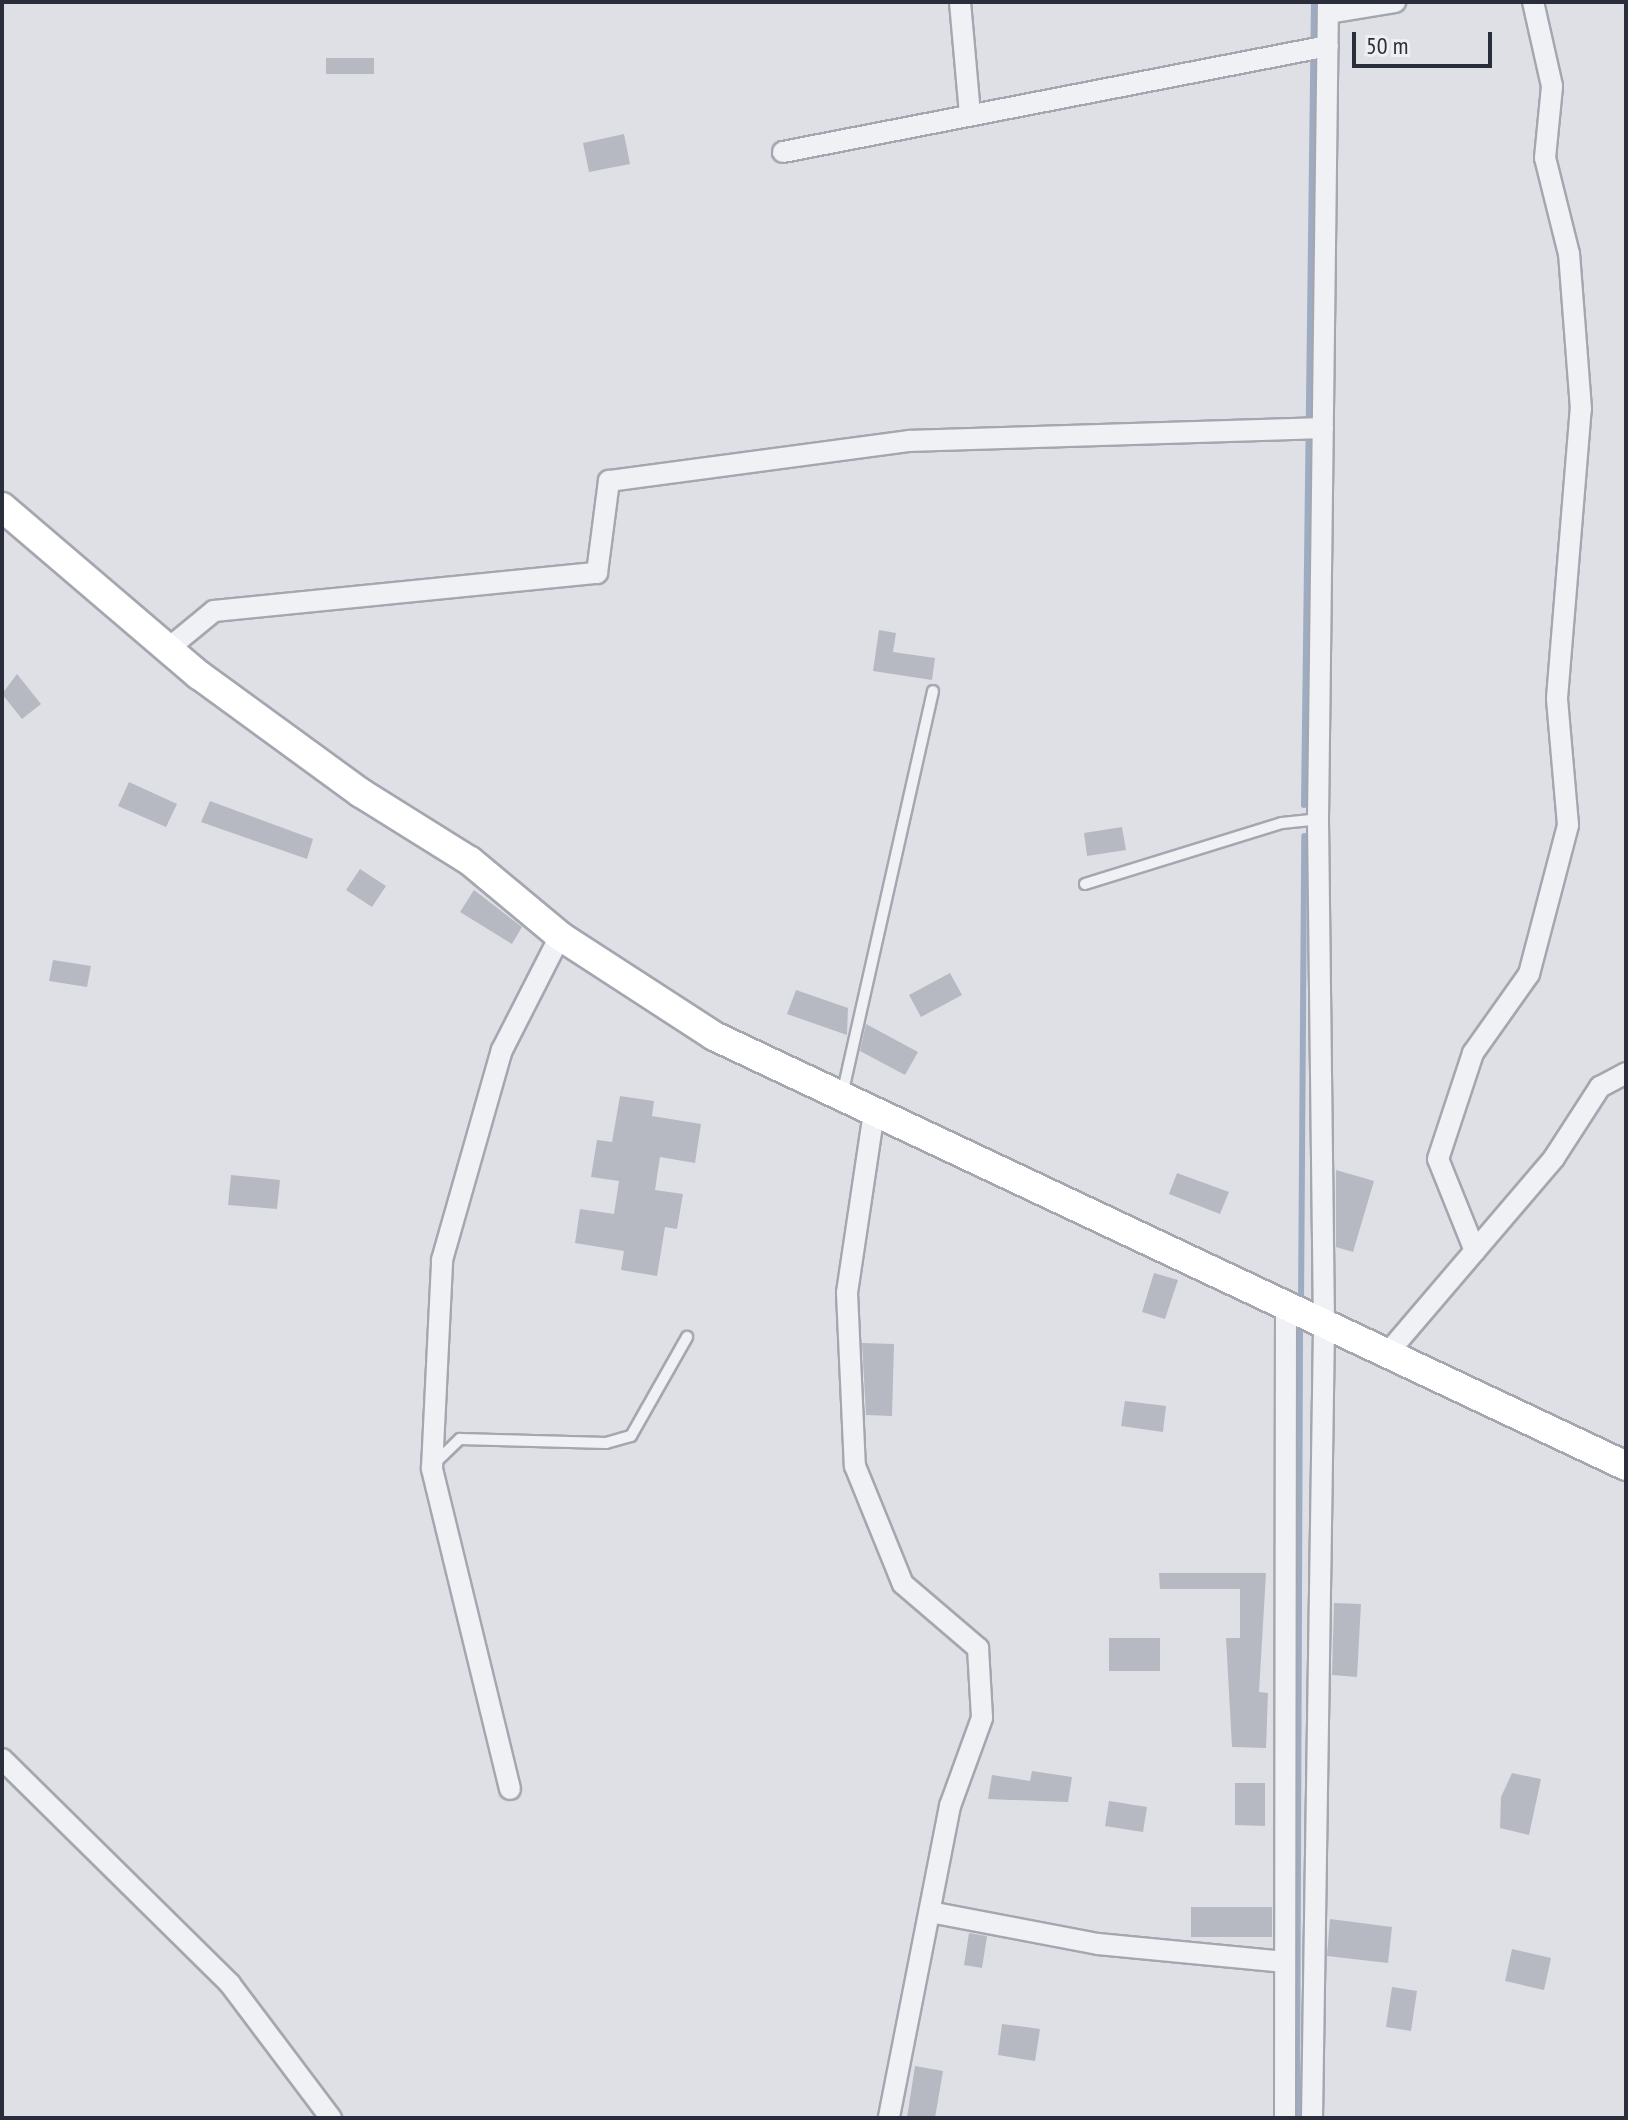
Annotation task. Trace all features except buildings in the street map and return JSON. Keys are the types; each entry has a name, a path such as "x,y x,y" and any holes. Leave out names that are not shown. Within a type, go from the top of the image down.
{"street":[{"path":"960,2 970,114"},
{"path":"1312,2118 1318,1323 1314,427 1318,48 1328,7 1395,2"},
{"path":"1475,1251 1438,1159 1473,1053 1529,974 1568,825 1557,698 1581,409 1569,254 1545,158 1552,86 1533,2"},
{"path":"783,152 1318,48"},
{"path":"169,648 214,611 597,573 609,481 909,441 1314,427"},
{"path":"2,507 169,648 361,793 470,861 560,936 714,1036 1286,1309 1626,1466"},
{"path":"510,1789 432,1468 442,1260 502,1050 560,936"},
{"path":"1386,1355 1554,1158 1600,1087 1626,1073"},
{"path":"874,1112 847,1293 855,1466 903,1584 978,1648 982,1718 950,1806 889,2118"},
{"path":"1285,2118 1286,1309"},
{"path":"2,1759 230,1984 331,2118"},
{"path":"930,1912 1098,1944 1285,1962"}],"lane":[{"path":"841,1097 933,691"},
{"path":"1085,884 1282,823 1318,819"},
{"path":"432,1468 460,1439 606,1443 631,1436 687,1337"}],"waterway":[{"path":"1304,805 1314,2"},
{"path":"1301,1304 1304,836"},
{"path":"1297,2118 1300,1320"}]}
